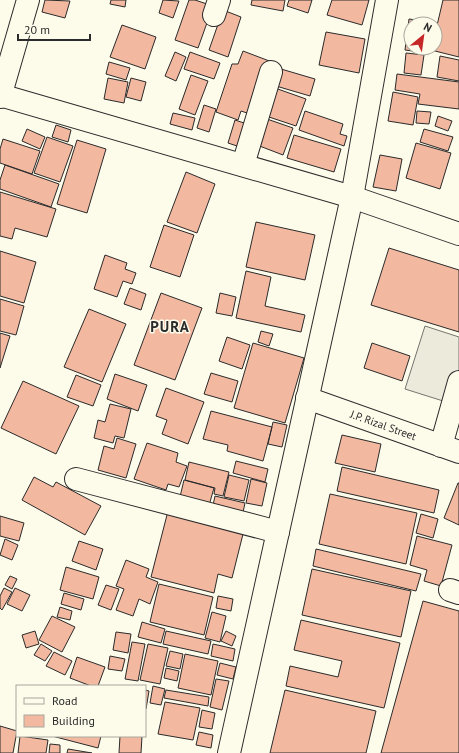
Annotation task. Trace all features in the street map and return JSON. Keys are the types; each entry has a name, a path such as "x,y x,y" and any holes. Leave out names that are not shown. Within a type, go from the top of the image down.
{"street":[{"path":"28,0 0,96 352,197 459,234"},
{"path":"229,753 352,197 387,0"},
{"path":"243,165 271,72"},
{"path":"450,449 459,382"},
{"name":"J.P. Rizal Street","path":"307,398 450,449"},
{"path":"76,479 278,532"}],"shaded area":[{"path":"425,326 459,337 459,406 405,389"}],"building":[{"path":"45,0 70,1 65,18 42,12"},
{"path":"111,0 126,0 125,7 110,4"},
{"path":"163,0 179,1 173,18 159,13"},
{"path":"189,0 195,0 213,6 198,48 175,40"},
{"path":"252,0 285,0 283,11 251,5"},
{"path":"289,0 312,0 308,13 287,6"},
{"path":"332,0 369,0 362,25 327,15"},
{"path":"443,0 459,0 459,57 443,53 443,16 439,16"},
{"path":"223,10 241,17 228,57 209,50"},
{"path":"122,25 156,37 145,69 110,57"},
{"path":"326,32 365,39 359,73 319,65"},
{"path":"243,51 272,62 253,115 241,111 238,120 216,112 232,64 238,64"},
{"path":"175,52 186,57 176,81 165,76"},
{"path":"190,52 220,63 214,79 184,69"},
{"path":"406,56 424,56 421,75 404,73"},
{"path":"440,56 459,60 459,81 437,77"},
{"path":"109,62 130,68 126,80 106,74"},
{"path":"281,69 315,79 310,96 276,86"},
{"path":"397,74 459,82 459,109 418,104 420,94 395,90"},
{"path":"191,75 208,81 195,115 179,109"},
{"path":"108,78 128,82 124,103 104,99"},
{"path":"131,78 146,82 141,101 126,97"},
{"path":"275,88 306,99 296,126 266,116"},
{"path":"393,92 418,97 413,125 388,121"},
{"path":"204,105 216,109 209,132 197,128"},
{"path":"305,111 343,124 340,134 347,136 344,146 299,130"},
{"path":"417,111 431,112 429,124 416,123"},
{"path":"173,113 195,118 192,130 170,124"},
{"path":"438,116 452,121 448,131 435,126"},
{"path":"267,119 293,128 283,155 257,145"},
{"path":"235,120 250,125 243,148 228,143"},
{"path":"56,125 71,130 68,142 52,137"},
{"path":"27,129 45,137 40,149 22,141"},
{"path":"424,129 453,137 448,151 420,142"},
{"path":"294,135 341,149 334,172 287,158"},
{"path":"47,137 73,146 60,182 34,173"},
{"path":"3,139 40,151 32,174 0,163 0,149"},
{"path":"77,140 106,149 87,213 57,204"},
{"path":"416,143 451,153 440,189 406,178"},
{"path":"380,155 402,159 396,191 373,187"},
{"path":"5,165 59,184 51,207 0,189 0,180"},
{"path":"186,172 215,184 197,233 167,222"},
{"path":"0,192 56,209 47,237 15,228 12,239 0,236"},
{"path":"256,222 315,235 305,280 246,267"},
{"path":"164,225 194,235 180,277 150,267"},
{"path":"389,248 459,270 459,332 371,305"},
{"path":"0,251 36,262 24,303 0,296"},
{"path":"105,255 127,263 125,269 136,273 132,284 123,281 117,297 94,289"},
{"path":"246,271 271,277 265,306 305,315 301,332 236,318"},
{"path":"130,288 146,294 141,310 124,304"},
{"path":"161,293 202,308 175,380 134,365"},
{"path":"220,293 236,297 232,316 216,313"},
{"path":"0,299 24,306 16,335 0,331"},
{"path":"89,309 126,324 102,382 64,367"},
{"path":"261,331 273,334 269,346 258,342"},
{"path":"0,333 10,336 0,368"},
{"path":"227,337 250,345 242,369 219,361"},
{"path":"253,343 304,358 285,423 234,408"},
{"path":"372,343 410,356 402,381 364,368"},
{"path":"211,373 238,381 232,402 204,394"},
{"path":"115,374 147,385 138,411 107,399"},
{"path":"76,375 101,385 93,406 67,397"},
{"path":"23,381 79,406 56,454 1,428"},
{"path":"166,388 204,402 188,444 162,434 167,420 156,416"},
{"path":"110,404 131,409 124,438 115,436 113,443 94,438 98,420 105,422"},
{"path":"211,411 272,427 263,461 227,451 228,445 203,439"},
{"path":"273,422 287,425 282,447 268,444"},
{"path":"342,435 381,444 375,472 335,463"},
{"path":"117,438 136,444 126,478 98,470 104,446 114,449"},
{"path":"147,443 178,453 176,462 187,466 179,487 168,484 166,490 134,479"},
{"path":"236,461 268,469 265,482 233,473"},
{"path":"189,462 229,472 223,496 214,494 215,488 185,480"},
{"path":"342,467 439,490 434,513 337,491"},
{"path":"229,475 249,480 244,501 224,497"},
{"path":"34,477 53,487 56,482 101,506 85,535 22,500"},
{"path":"251,479 267,483 262,506 246,503"},
{"path":"184,480 214,488 208,509 179,501"},
{"path":"459,483 459,525 444,518"},
{"path":"330,494 417,513 406,564 319,544"},
{"path":"215,496 245,503 242,517 212,510"},
{"path":"168,511 244,530 232,578 218,574 214,593 151,577"},
{"path":"421,514 438,519 433,538 416,533"},
{"path":"0,516 24,523 19,541 0,536"},
{"path":"417,536 452,545 441,586 424,581 427,570 410,565"},
{"path":"5,539 18,545 12,560 0,555"},
{"path":"79,541 103,549 96,570 72,561"},
{"path":"316,549 421,574 416,591 313,566"},
{"path":"126,560 149,569 146,577 158,582 150,604 139,599 133,616 116,610 124,589 116,586"},
{"path":"66,567 99,577 93,599 60,590"},
{"path":"312,569 411,591 401,637 302,615"},
{"path":"10,576 17,579 12,589 5,585"},
{"path":"159,584 213,597 204,635 150,622"},
{"path":"106,585 119,589 111,610 98,605"},
{"path":"4,588 12,592 2,610 0,608 0,596"},
{"path":"15,588 30,595 22,611 7,604"},
{"path":"64,593 84,599 81,610 61,604"},
{"path":"218,596 233,599 231,611 216,608"},
{"path":"423,601 459,611 459,753 381,753"},
{"path":"60,607 72,611 70,620 57,617"},
{"path":"212,612 226,616 220,642 205,638"},
{"path":"52,616 75,627 62,652 39,640"},
{"path":"301,620 400,643 384,708 286,686 290,666 338,677 342,661 294,650"},
{"path":"142,622 165,629 161,643 138,637"},
{"path":"35,631 39,644 26,648 22,635"},
{"path":"166,631 211,641 208,654 163,644"},
{"path":"226,631 236,636 232,646 221,641"},
{"path":"116,632 131,634 128,653 113,650"},
{"path":"132,642 145,644 138,681 125,679"},
{"path":"41,644 52,651 45,661 34,655"},
{"path":"148,644 168,648 160,684 140,680"},
{"path":"213,644 235,649 233,661 211,656"},
{"path":"170,651 183,654 180,669 166,666"},
{"path":"54,652 72,661 65,675 46,666"},
{"path":"185,654 218,661 211,695 178,688"},
{"path":"110,656 125,659 122,671 108,669"},
{"path":"77,657 105,667 98,685 88,685 70,678"},
{"path":"220,663 236,667 233,679 217,675"},
{"path":"166,668 179,671 177,681 164,678"},
{"path":"216,679 229,681 222,710 210,707"},
{"path":"153,686 165,689 161,705 150,703"},
{"path":"146,690 149,691 146,709"},
{"path":"166,690 209,697 208,706 164,698"},
{"path":"285,690 376,711 366,753 270,753"},
{"path":"165,702 200,708 193,740 158,734"},
{"path":"202,710 215,713 212,729 199,727"},
{"path":"0,726 16,731 13,753 0,753"},
{"path":"199,732 213,735 211,748 196,745"},
{"path":"20,737 48,740 46,753 18,753"},
{"path":"56,737 101,737 98,748"},
{"path":"120,737 142,737 141,753 119,753"},
{"path":"50,744 60,745 60,753 49,753"},
{"path":"68,749 92,753 67,753"}],"district":[{"name":"PURA","path":"170,327"}]}
